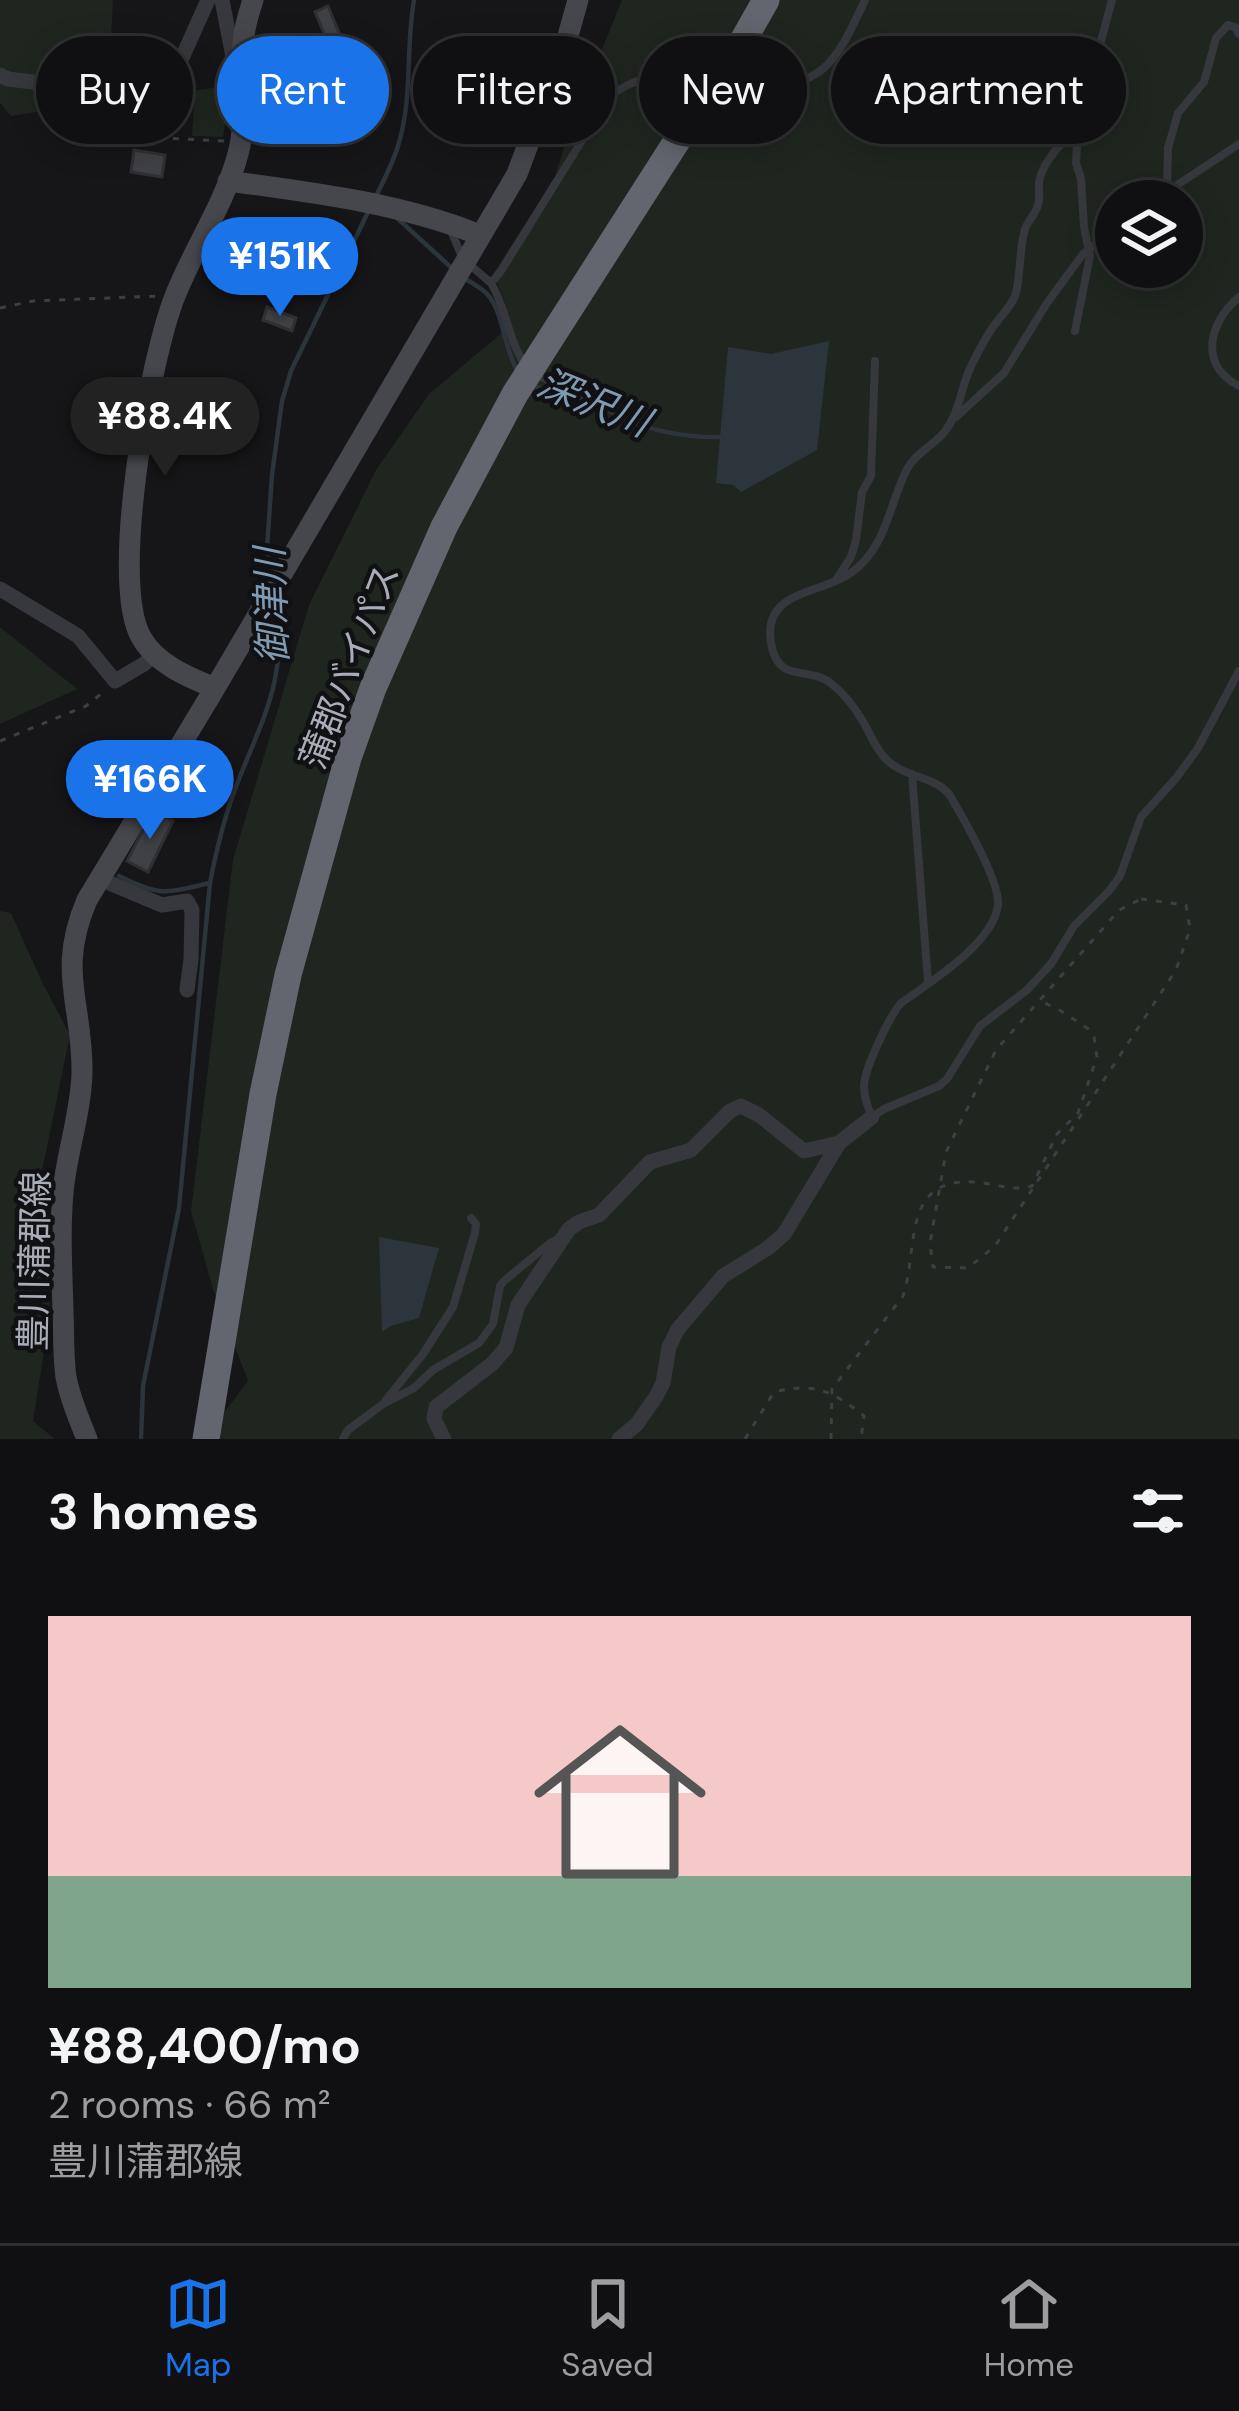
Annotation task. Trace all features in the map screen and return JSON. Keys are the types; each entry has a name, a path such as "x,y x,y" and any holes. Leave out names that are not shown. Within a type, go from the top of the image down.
{"highway":[{"name":"蒲郡バイパス","path":"202,1439 288,975 348,758 374,688 468,473 755,0"},
{"name":"蒲郡バイパス","path":"559,317 727,69 768,0"}],"main road":[{"path":"245,36 253,0"},
{"name":"豊川蒲郡線","path":"87,1439 65,1373 62,1213 82,1070 72,994 71,955 78,920 517,174 578,0"},
{"path":"215,688 183,675 154,655 136,627 128,588 133,497 162,341 240,144"},
{"path":"228,181 352,200 477,234"}],"street":[{"path":"0,75 41,83 160,80 177,69 208,0"},
{"path":"222,0 230,36"},
{"path":"0,589 78,636 115,682 154,655"},
{"path":"100,879 162,904 187,902 192,910 187,990"},
{"path":"444,1439 434,1420 436,1407 506,1348 518,1305 562,1238 579,1222 599,1215 650,1162 691,1150 741,1106 804,1151 838,1143"},
{"path":"620,1439 638,1424 657,1395 678,1329 723,1276 784,1234 838,1143 872,1117"}],"lane":[{"path":"807,76 822,70 843,49 866,0"},
{"path":"1102,36 1112,0"},
{"path":"1167,180 1168,148 1178,113 1204,82 1219,33 1228,25 1239,34"},
{"path":"490,283 610,97 639,79"},
{"path":"952,421 973,362 1015,298 1025,231 1038,205 1042,171 1061,144"},
{"path":"1075,332 1090,256 1077,144"},
{"path":"1181,180 1239,144"},
{"path":"451,224 451,236 463,259 490,283 501,301 526,367 553,383 586,393"},
{"path":"1095,244 1047,303 1004,373 910,464 870,555 856,570 777,608 771,633 776,657 786,670 829,681 861,717 886,759 941,784 987,868 998,903 974,946 896,1008 866,1075 864,1092 872,1117 938,1086 980,1026 1041,976 1074,926 1115,884 1141,817 1198,748 1239,671"},
{"path":"1239,297 1222,314 1211,341 1217,367 1224,378 1239,386"},
{"path":"834,582 856,540 862,492 871,476 874,362"},
{"path":"912,774 928,983"},
{"path":"383,1404 453,1307 475,1233 471,1218"},
{"path":"343,1439 383,1404 479,1343 493,1324 503,1281 562,1238"}],"path":[{"path":"0,308 33,301 176,296"},
{"path":"141,445 213,453"},
{"path":"0,741 86,706 115,682"},
{"path":"1141,899 1186,904 1190,929 1176,970 995,1246 968,1268 933,1267 930,1243 946,1152 996,1050 1040,1000 1119,910 1141,899"},
{"path":"832,1439 830,1393 903,1296 917,1214 932,1192 961,1181 1022,1190 1032,1186 1057,1133 1078,1113 1097,1057 1090,1030 1040,1000 1011,1002"},
{"path":"745,1439 774,1392 795,1387 836,1394 864,1416 861,1439"}],"shaded area":[{"path":"0,0 113,0 111,36 36,36 36,112 11,116 0,103"},
{"path":"622,0 1239,0 1239,1439 204,1439 248,1381 213,1289 191,1211 233,860 309,605 376,470 429,394 509,327 493,274 555,177 565,144 615,144 615,36 607,36"},
{"path":"217,87 217,137 193,136 197,90"},
{"path":"829,341 817,450 741,492 733,485 716,483 728,347 771,354"},
{"path":"0,627 77,689 0,724"},
{"path":"0,911 11,913 70,1035 40,1181 50,1315 33,1421 55,1439 0,1439"},
{"path":"379,1237 439,1248 419,1318 382,1332"}],"building":[{"path":"328,6 340,36 325,36 315,12"},
{"path":"134,150 165,155 162,177 131,172"},
{"path":"267,307 296,318 292,331 263,320"},
{"path":"153,811 173,821 148,872 127,861"}],"waterway":[{"name":"御津川","path":"375,198 396,151 404,118 414,0"},
{"name":"御津川","path":"272,578 267,548 282,401 291,371 370,208"},
{"name":"深沢川","path":"397,218 455,271"},
{"name":"深沢川","path":"464,278 493,302 516,368"},
{"name":"深沢川","path":"532,385 591,401 656,430 722,437"},
{"name":"御津川","path":"141,1439 143,1386 179,1208 210,883 226,815 270,700 278,654 275,601"},
{"path":"119,876 163,891 210,883"}]}
